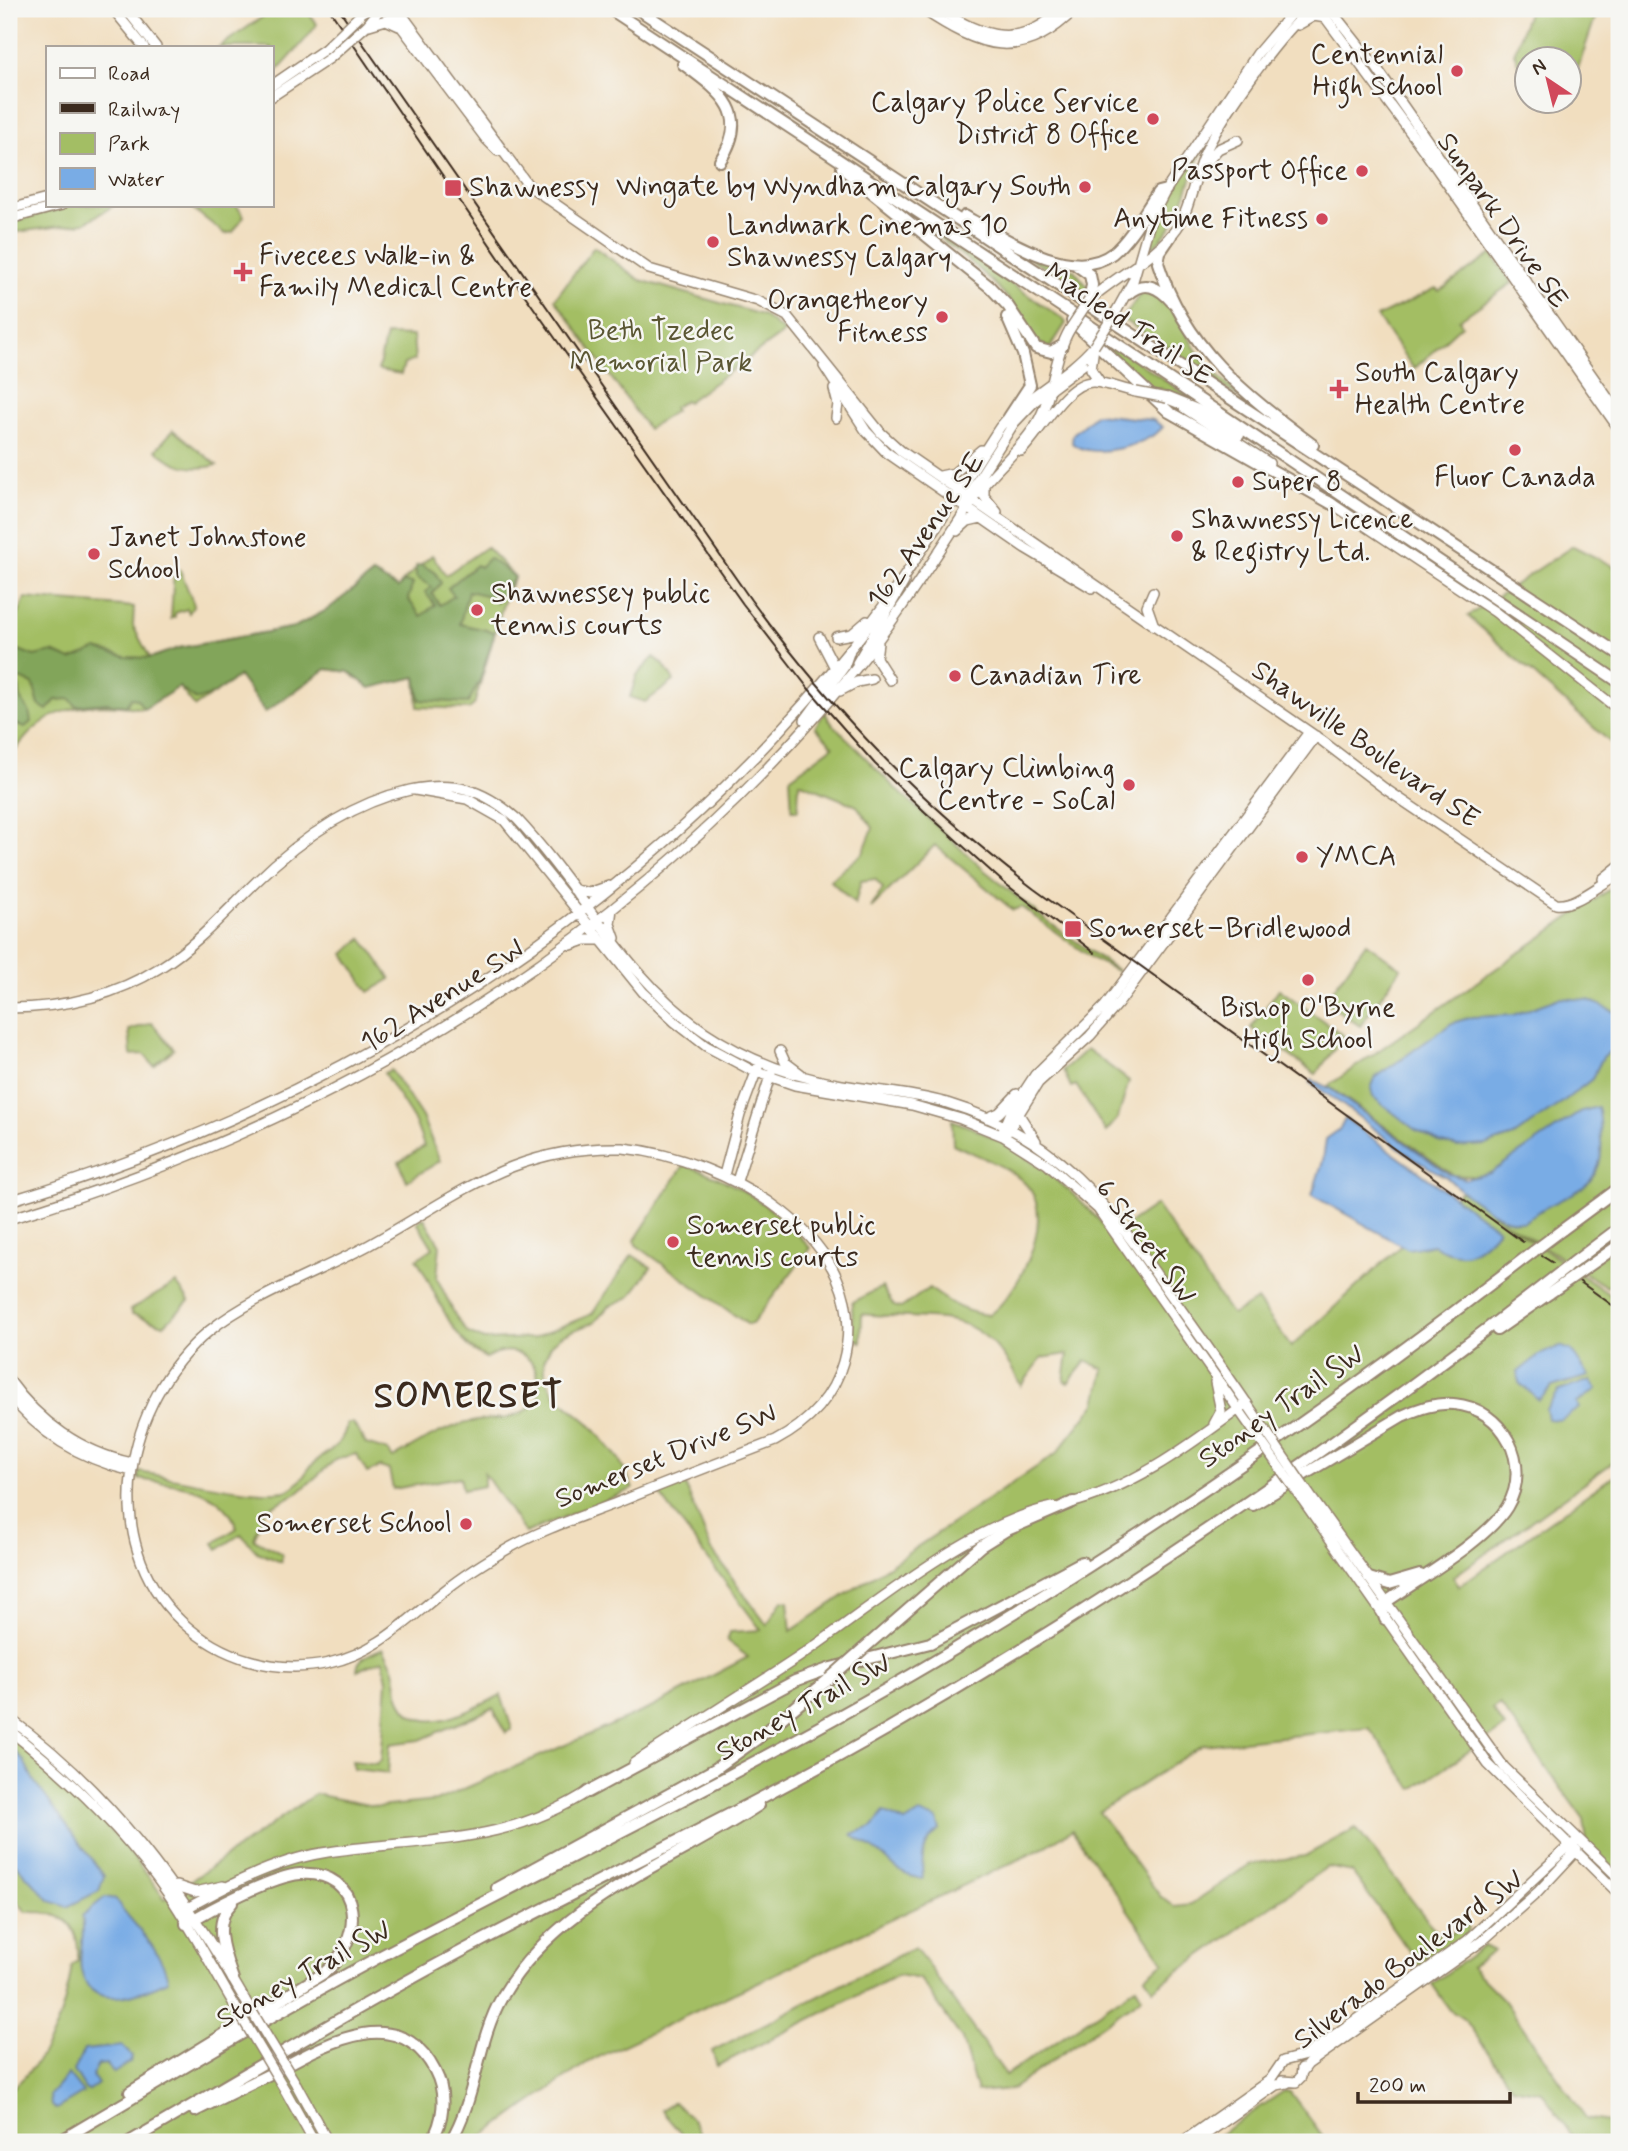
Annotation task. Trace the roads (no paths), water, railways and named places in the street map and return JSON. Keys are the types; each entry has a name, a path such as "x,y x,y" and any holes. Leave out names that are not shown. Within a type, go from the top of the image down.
{"highway":[{"name":"Macleod Trail SE","path":"610,9 1015,276 1619,682"},
{"name":"Macleod Trail SE","path":"638,9 1619,652"},
{"path":"647,9 666,27"},
{"path":"641,29 650,39 712,86 729,106 734,120 733,135 720,162"},
{"path":"806,137 999,296 1033,345 1046,352 1062,346"},
{"path":"900,182 1024,248 1073,264 1090,275 1092,285 1089,300"},
{"path":"1073,264 1091,265 1115,251 1158,192 1166,190"},
{"path":"1171,236 1160,252 1158,263 1200,345 1231,381 1387,502"},
{"path":"965,267 1005,313 1023,354 1030,385 1009,417"},
{"path":"1015,276 1093,339 1169,412 1332,504"},
{"path":"1128,294 1138,285 1152,286 1166,295 1183,316"},
{"path":"1167,398 1197,410 1347,500"},
{"path":"1582,657 1619,688"},
{"name":"Stoney Trail SW","path":"57,2142 377,1958 699,1793 977,1636 1144,1530 1410,1345 1619,1185"},
{"path":"1547,1289 1566,1268 1619,1228"},
{"path":"1547,1289 1619,1245"},
{"name":"Stoney Trail SW","path":"129,2142 481,1941 810,1772 982,1673 1213,1526 1547,1289"},
{"path":"1213,1526 1273,1495 1402,1416 1438,1404 1466,1406 1490,1418 1507,1436 1515,1458 1516,1484 1499,1519 1386,1602 1382,1610 1385,1619"},
{"path":"377,1958 477,1899 715,1769 757,1739 981,1546 1005,1531 1073,1502"},
{"path":"588,1792 795,1681 818,1671 906,1651 947,1636 1144,1530"},
{"path":"1368,1578 1389,1584 1438,1566"},
{"path":"450,2142 462,2116 480,2048 493,2014 521,1968 542,1943 586,1908 735,1821 810,1772"},
{"path":"57,2142 156,2075 318,1977 336,1963 351,1939 354,1919 351,1904 339,1887 322,1877 291,1875 191,1921"},
{"path":"233,1979 221,1933 223,1914 235,1900"},
{"path":"129,2142 323,2047 369,2033 391,2034 409,2042 423,2053 433,2067 442,2088 443,2101 439,2126 430,2142"}],"main road":[{"path":"113,9 143,46"},
{"path":"126,9 155,46"},
{"path":"273,96 330,58 366,26 380,9"},
{"name":"Shawville Boulevard SE","path":"388,9 405,25 509,162 536,191 649,269 768,304 792,320 885,438 940,476 981,518 1068,576 1109,597"},
{"name":"Shawville Boulevard SE","path":"398,9 405,25"},
{"path":"366,26 386,20 405,25 405,9"},
{"path":"922,9 971,38 1001,45 1026,42 1045,34 1075,9"},
{"path":"939,9 981,33 1007,36 1039,27 1062,9"},
{"name":"162 Avenue SE","path":"832,697 880,638 936,552 990,442 1009,417 1050,387 1094,346 1128,294 1151,219 1166,190 1257,54 1295,9"},
{"path":"1171,236 1187,208 1197,173 1228,115 1287,32 1310,9"},
{"name":"Sunpark Drive SE","path":"1319,9 1328,13 1391,87 1619,414"},
{"path":"273,85 325,49 363,11"},
{"path":"1287,32 1314,16 1328,13"},
{"name":"Sunpark Drive SE","path":"1328,13 1619,429"},
{"path":"1197,173 1217,149 1238,140"},
{"path":"9,209 46,199"},
{"path":"9,219 58,206"},
{"name":"162 Avenue SE","path":"817,687 877,614 945,513 984,483 1037,422 1062,346 1089,300 1171,236"},
{"name":"Shawville Boulevard SE","path":"810,342 874,442 929,482 1008,523 1109,597 1313,734 1384,788 1556,904 1564,905 1573,901 1619,875"},
{"path":"1094,346 1091,369 1102,384"},
{"path":"830,377 838,401 836,418"},
{"path":"1007,458 1033,440 1069,392 1091,382 1167,398 1495,612 1619,710"},
{"path":"964,498 1014,422 1050,387"},
{"path":"940,476 953,474 990,442"},
{"path":"929,482 942,499 945,513"},
{"path":"984,483 986,499 1008,523"},
{"path":"936,552 968,521 981,518"},
{"path":"857,667 858,656 897,598 905,573"},
{"path":"1153,592 1147,606 1155,628"},
{"path":"836,637 852,634 877,614"},
{"path":"818,637 835,668"},
{"path":"880,638 876,656 890,680"},
{"path":"787,747 820,697 844,667 850,649"},
{"path":"832,697 857,682 872,679"},
{"name":"162 Avenue SW","path":"9,1200 168,1147 321,1079 461,997 626,878 757,756 817,687"},
{"name":"162 Avenue SW","path":"9,1219 166,1167 314,1101 419,1043 553,954 612,909 691,842 787,747 832,697"},
{"path":"1005,1130 1038,1083 1100,1026 1140,967 1313,734"},
{"path":"9,1008 76,1002 112,991 150,974 196,942 264,875 312,836 377,799 430,785 459,787 498,803 524,827 572,889 583,910"},
{"path":"413,790 467,799 494,813 518,834 594,924"},
{"name":"Shawville Boulevard SE","path":"1597,886 1619,866"},
{"path":"572,889 589,893 626,878"},
{"path":"612,909 610,925 618,946"},
{"name":"6 Street SW","path":"594,924 600,940 665,1014 706,1046 733,1061 759,1067 824,1093 932,1110 1005,1130 1039,1146 1076,1174 1111,1210 1306,1497 1385,1619 1488,1764 1619,1894"},
{"name":"6 Street SW","path":"594,924 618,946 641,976 679,1012 759,1067"},
{"path":"553,954 585,940 600,940"},
{"path":"987,1118 999,1113 1089,1025 1140,967"},
{"path":"780,1051 790,1066 808,1078"},
{"path":"733,1061 751,1084"},
{"path":"724,1175 751,1084 759,1067"},
{"path":"737,1181 771,1072"},
{"name":"6 Street SW","path":"771,1072 920,1097 987,1118 1005,1130 1098,1209 1209,1367 1243,1406"},
{"path":"1005,1130 1035,1076"},
{"path":"1018,1113 1039,1146"},
{"name":"Somerset Drive SW","path":"606,1148 662,1154 737,1181 771,1204 805,1234 826,1259 841,1290 847,1322 844,1356 833,1386 819,1408 799,1426 775,1440 521,1542 467,1574 403,1627 373,1647 326,1664 279,1666 230,1653 196,1634 160,1597 140,1560 130,1522 132,1467 143,1424 155,1396 181,1359 208,1332 245,1308 373,1242 487,1176 537,1157 606,1148"},
{"path":"1202,1435 1218,1420 1221,1411 1219,1394 1209,1367"},
{"path":"9,1380 32,1408 60,1432 132,1467"},
{"path":"9,1394 38,1425 63,1444 97,1461 132,1467"},
{"path":"169,1879 182,1890 199,1892 322,1853 465,1838 507,1829 562,1808 754,1686 976,1537 1013,1518 1073,1502 1130,1482 1243,1406"},
{"name":"6 Street SW","path":"1306,1497 1386,1602 1504,1767 1619,1878"},
{"path":"9,1718 48,1747 93,1789 169,1879 189,1907 191,1921 235,2006 314,2142"},
{"path":"9,1730 87,1797 141,1857 180,1912 191,1921 233,1979 328,2142"},
{"path":"1544,1821 1556,1842 1558,1858"},
{"name":"Silverado Boulevard SW","path":"1302,2072 1310,2062 1482,1941 1538,1892 1580,1840"},
{"name":"Silverado Boulevard SW","path":"1294,2060 1306,2055 1467,1941 1558,1858 1573,1849"},
{"path":"180,1912 274,1867"},
{"path":"1294,2060 1302,2072 1296,2082 1287,2084 1278,2077 1277,2070 1283,2061 1294,2060"},
{"name":"Silverado Boulevard SW","path":"1182,2142 1270,2080 1277,2070"},
{"name":"Silverado Boulevard SW","path":"1195,2142 1276,2085 1287,2084"}],"water":[{"path":"1096,414 1153,420 1163,427 1145,440 1119,449 1092,451 1072,443 1073,434"},
{"path":"1559,998 1589,1000 1619,1014 1619,1045 1603,1057 1592,1079 1514,1136 1486,1145 1457,1147 1439,1142 1414,1129 1373,1097 1371,1089 1375,1078 1452,1023 1472,1017 1513,1015"},
{"path":"1312,1080 1329,1088 1449,1174 1466,1179 1490,1173 1582,1111 1598,1107 1601,1159 1596,1173 1577,1191 1524,1222 1507,1219 1478,1203 1446,1177 1409,1155 1310,1083"},
{"path":"1345,1119 1498,1229 1483,1245 1468,1253 1452,1253 1433,1245 1408,1249 1312,1195 1323,1160 1326,1139 1340,1129"},
{"path":"1560,1346 1571,1350 1589,1376 1552,1387 1539,1400 1519,1383 1518,1372 1539,1355"},
{"path":"1590,1380 1597,1389 1577,1403 1579,1408 1561,1420 1548,1419 1546,1409 1559,1391"},
{"path":"9,1745 24,1761 34,1781 104,1876 99,1891 67,1907 50,1901 9,1857"},
{"path":"884,1812 905,1822 920,1813 937,1820 940,1830 929,1840 924,1852 923,1879 900,1871 852,1834 872,1827"},
{"path":"105,1897 115,1899 146,1938 160,1959 168,1981 145,1991 118,1997 95,1992 86,1984 80,1963 82,1916"},
{"path":"122,2046 132,2056 130,2062 114,2073 107,2064 98,2065 92,2075 98,2084 88,2091 85,2089 74,2071 84,2050"},
{"path":"68,2074 83,2093 56,2109 51,2106 50,2095"}],"tram line":[{"path":"329,9 514,280 743,604 808,688 875,764 925,812 1003,882 1095,953"}],"railway":[{"path":"339,9 751,600 815,681 882,755 954,823 1034,889 1523,1242"},
{"path":"1542,1256 1553,1263"},
{"path":"1576,1279 1619,1310"}],"place":[{"name":"Centennial High School","path":"1457,71"},
{"name":"Calgary Police Service District 8 Office","path":"1153,119"},
{"name":"Passport Office","path":"1362,171"},
{"name":"Wingate by Wyndham Calgary South","path":"1085,187"},
{"name":"Shawnessy","path":"453,188"},
{"name":"Anytime Fitness","path":"1322,219"},
{"name":"Landmark Cinemas 10 Shawnessy Calgary","path":"713,242"},
{"name":"Fivecees Walk-in & Family Medical Centre","path":"243,272"},
{"name":"Orangetheory Fitness","path":"942,317"},
{"name":"South Calgary Health Centre","path":"1339,389"},
{"name":"Fluor Canada","path":"1515,450"},
{"name":"Super 8","path":"1238,482"},
{"name":"Shawnessy Licence & Registry Ltd.","path":"1177,536"},
{"name":"Janet Johnstone School","path":"94,554"},
{"name":"Shawnessey public tennis courts","path":"477,610"},
{"name":"Canadian Tire","path":"955,676"},
{"name":"Calgary Climbing Centre - SoCal","path":"1129,785"},
{"name":"YMCA","path":"1302,857"},
{"name":"Somerset–Bridlewood","path":"1073,929"},
{"name":"Bishop O'Byrne High School","path":"1308,980"},
{"name":"Somerset public tennis courts","path":"673,1242"},
{"name":"Somerset School","path":"466,1524"}],"district":[{"name":"SOMERSET","path":"469,1397"}],"park label":[{"name":"Beth Tzedec Memorial Park","path":"661,347"}]}
